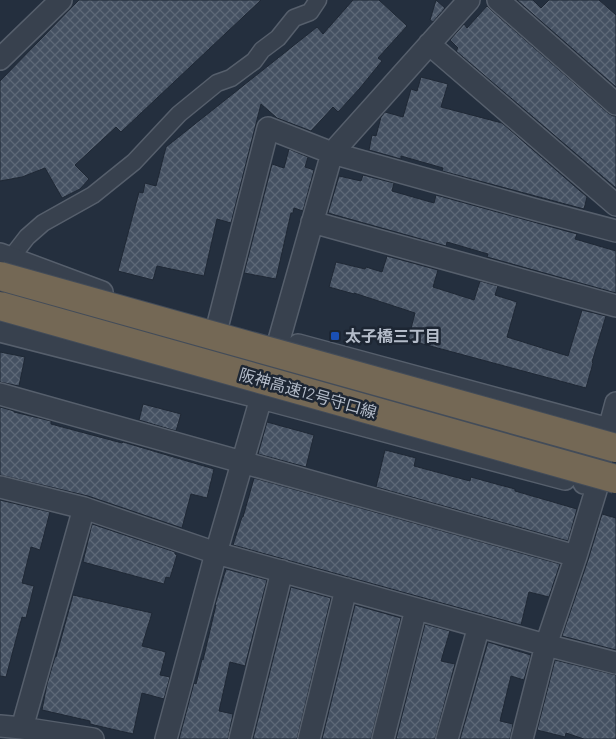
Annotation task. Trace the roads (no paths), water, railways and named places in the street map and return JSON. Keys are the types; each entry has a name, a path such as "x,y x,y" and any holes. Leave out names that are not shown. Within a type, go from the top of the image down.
{"highway":[{"name":"阪神高速12号守口線","path":"4,263 614,436"},
{"name":"阪神高速12号守口線","path":"0,306 603,485"}],"street":[{"path":"1,55 61,0"},
{"path":"318,0 310,12 294,18 278,38 262,50 254,61 231,78 217,83 179,114 134,162 93,195 43,223 27,237 4,263 109,295 279,340 614,436"},
{"path":"166,739 242,461 279,340 332,153 469,0"},
{"path":"498,0 616,104"},
{"path":"429,44 616,204"},
{"path":"218,324 268,128 332,153 616,231"},
{"path":"312,222 616,306"},
{"path":"0,331 603,485"},
{"path":"0,394 576,556"},
{"path":"522,739 546,645 576,556 603,485 614,436 616,403"},
{"path":"0,486 84,508 216,553 616,663"},
{"path":"22,728 84,508"},
{"path":"240,739 282,571"},
{"path":"309,739 346,589"},
{"path":"383,739 416,609"},
{"path":"447,739 479,626"},
{"path":"0,726 94,739"}],"place":[{"name":"太子橋三丁目","path":"335,336"}]}
